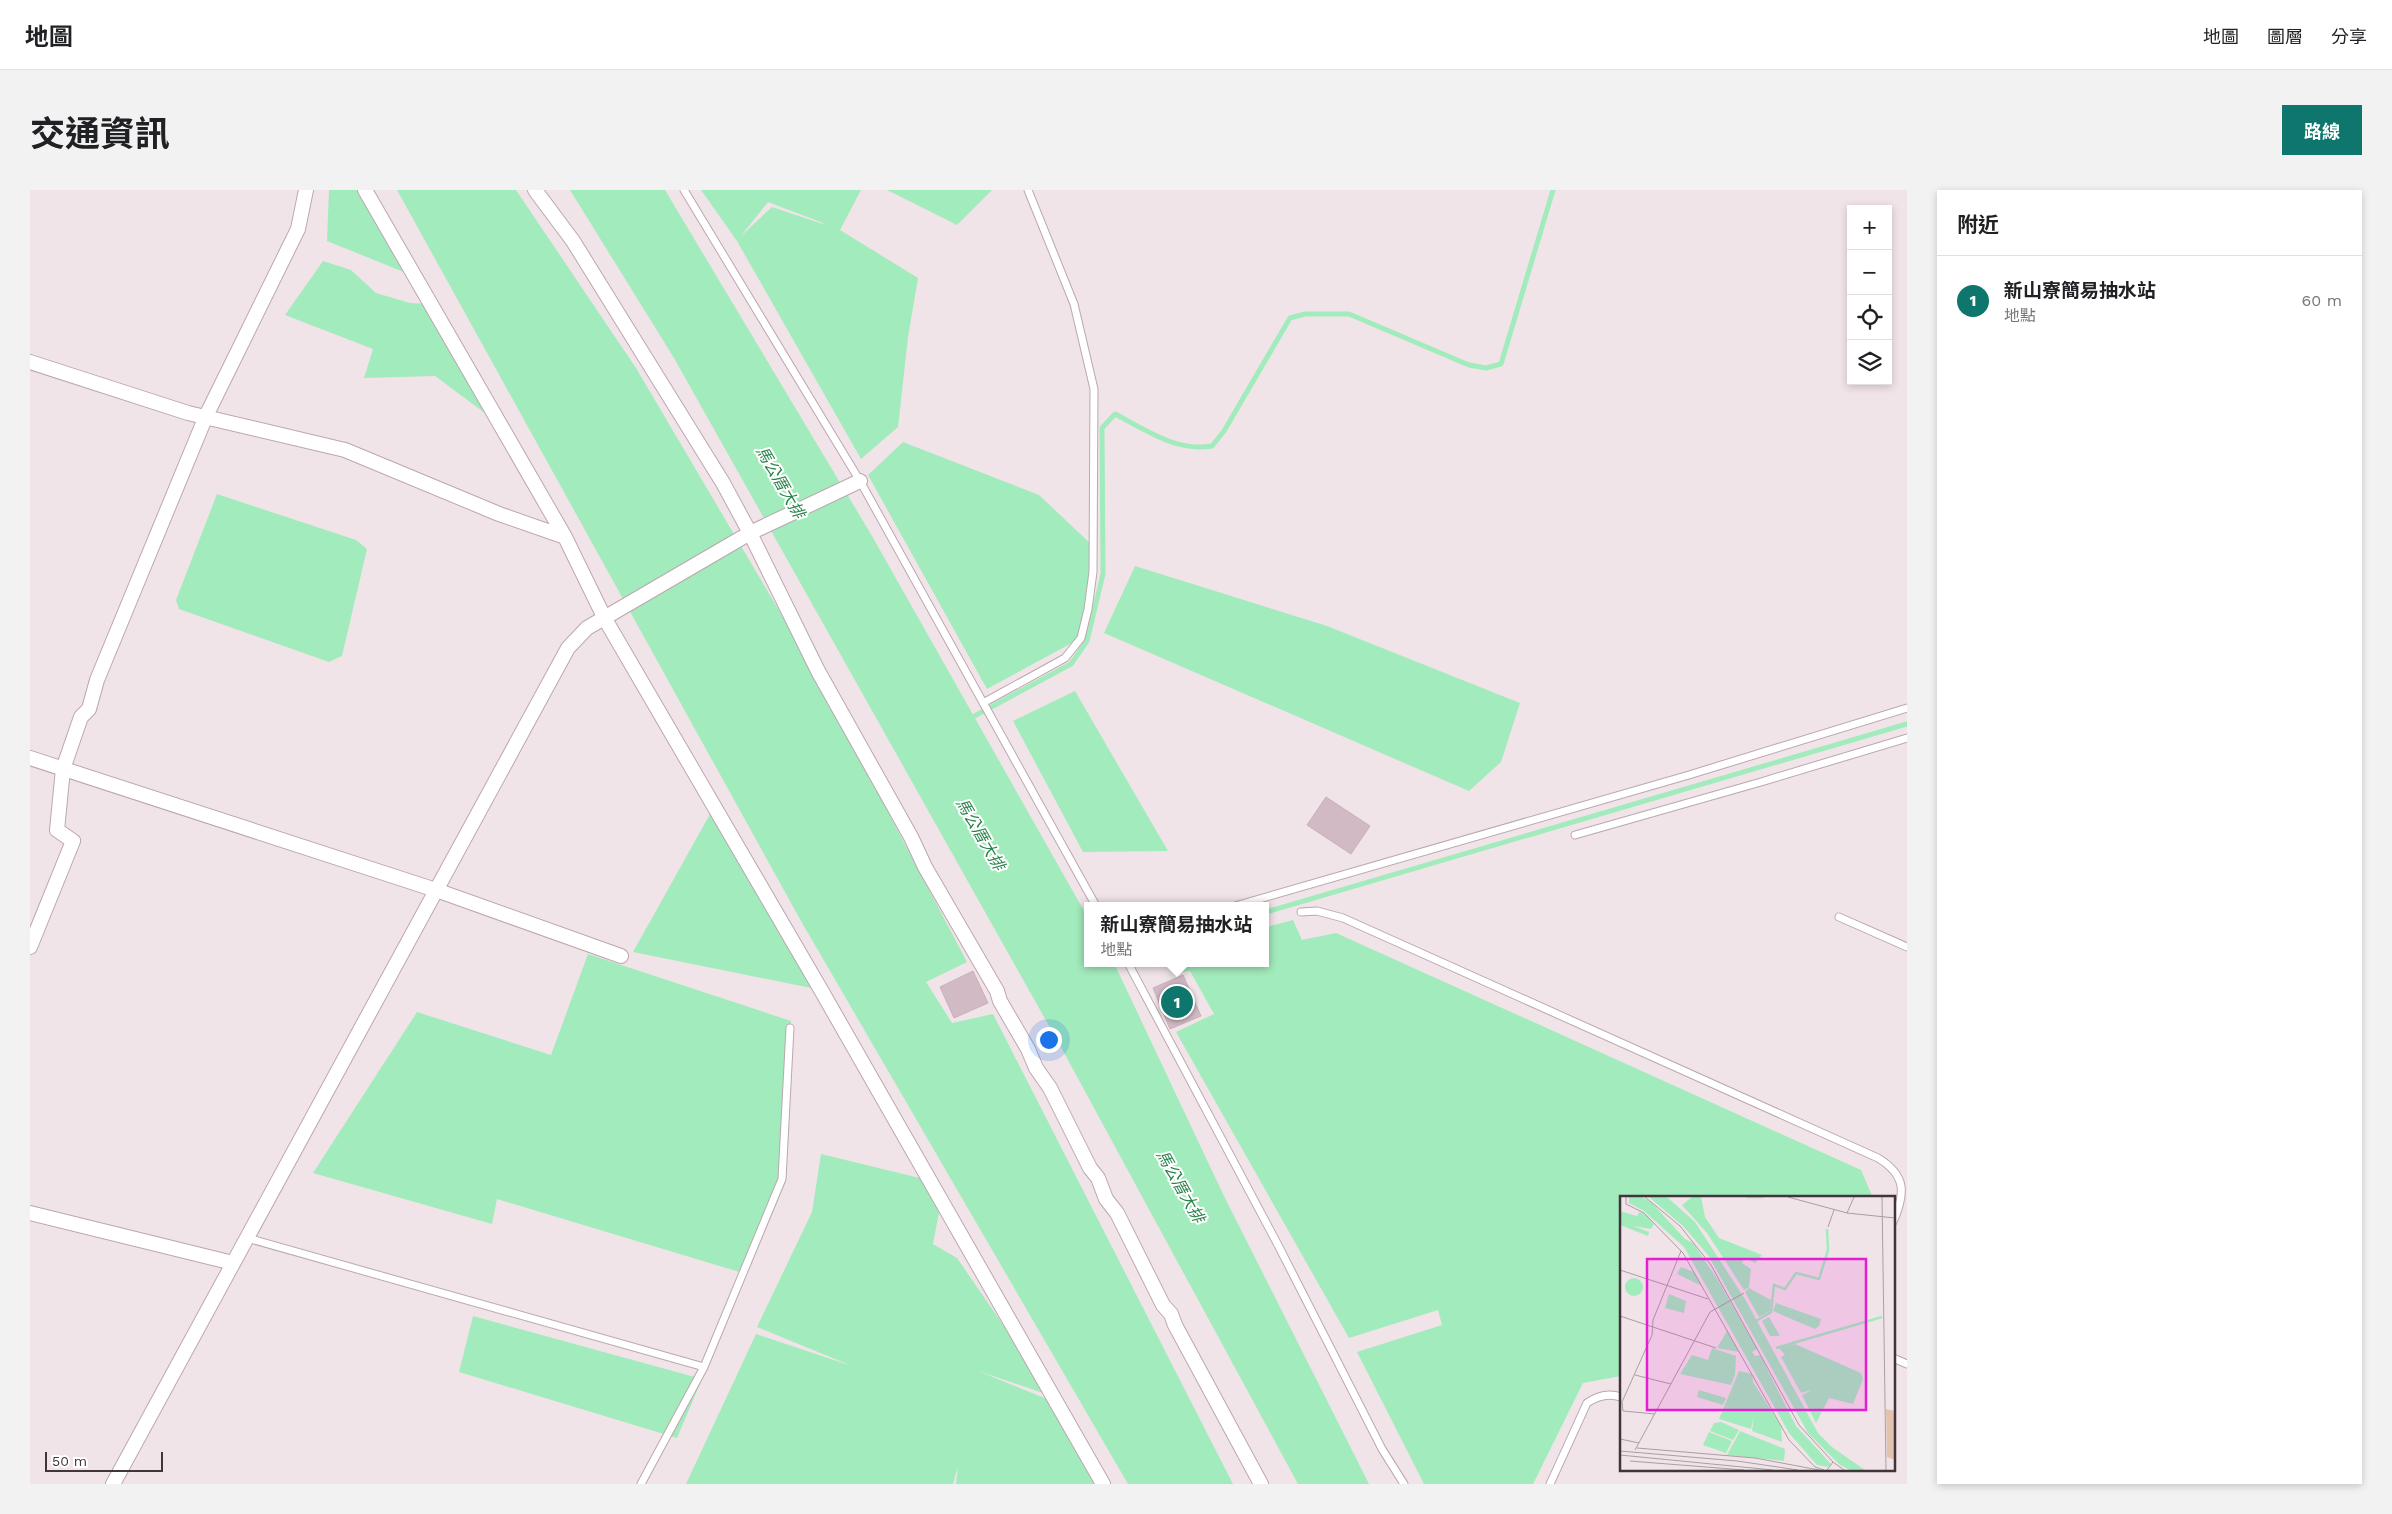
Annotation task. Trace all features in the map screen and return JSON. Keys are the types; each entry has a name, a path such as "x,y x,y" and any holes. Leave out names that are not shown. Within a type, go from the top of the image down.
{"street":[{"path":"30,947 72,841 57,830 63,769 81,717 89,709 97,680 206,416 298,229 306,190"},
{"path":"365,190 565,537 605,618 821,990 1103,1484"},
{"path":"535,190 573,241 723,484 750,533 818,671 925,867 950,905 997,991 1000,1001 1028,1049 1036,1068 1050,1088 1090,1168 1098,1178 1106,1199 1117,1213 1164,1305 1171,1314 1175,1325 1261,1484"},
{"path":"30,362 188,413 345,450 499,514 565,537"},
{"path":"113,1484 568,648 587,628 750,533 860,481"},
{"path":"30,758 436,890 621,956"},
{"path":"30,1213 233,1263"}],"lane":[{"path":"684,190 860,481 1094,902"},
{"path":"984,704 1065,658 1081,638 1088,609 1093,572 1094,389 1074,304 1028,190"},
{"path":"1249,902 1689,775 1907,708"},
{"path":"1575,834 1761,782 1907,738"},
{"path":"1301,912 1317,912 1343,918 1878,1158 1888,1164 1900,1180 1901,1204 1894,1220"},
{"path":"1839,917 1907,947"},
{"path":"1130,967 1278,1244 1382,1449 1404,1484"},
{"path":"641,1484 704,1367 782,1178 790,1028"},
{"path":"247,1238 704,1367"},
{"path":"1894,1358 1907,1364"},
{"path":"1550,1484 1587,1403 1595,1398 1606,1395 1620,1397"}],"water":[{"path":"329,190 363,190 421,279 327,241"},
{"path":"397,190 516,190 636,368 807,658 967,962 926,982 952,1023 993,1014 1233,1484 1128,1484 801,921"},
{"name":"馬公厝大排","path":"570,190 665,190 872,536 1084,911 1084,967 1116,967 1224,1196 1369,1484 1298,1484 1062,1049 674,358"},
{"path":"701,190 861,190 840,230 918,278 908,337 898,427 861,459 737,241","holes":["768,202 823,223 772,207 741,236"]},
{"path":"887,190 992,190 957,225"},
{"path":"323,261 351,270 376,293 410,303 431,304 501,425 435,376 364,378 373,349 285,315"},
{"path":"903,442 1039,495 1093,546 1081,638 987,689 868,475"},
{"path":"217,494 356,540 367,549 342,656 329,662 179,609 176,600"},
{"path":"1135,566 1327,626 1520,703 1501,762 1469,791 1104,633"},
{"path":"1075,691 1168,851 1083,852 1013,721"},
{"path":"714,807 821,990 633,952"},
{"path":"1293,920 1302,940 1336,933 1861,1170 1872,1196 1620,1196 1620,1376 1583,1383 1533,1484 1424,1484 1357,1352 1442,1325 1438,1310 1349,1338 1176,1032 1214,1014 1190,971 1177,972 1171,967 1269,967 1269,926"},
{"path":"588,954 791,1021 786,1181 746,1274 497,1199 492,1224 313,1173 417,1012 551,1055"},
{"path":"821,1154 928,1180 941,1202 933,1244 957,1258 1052,1396 978,1371 1052,1401 1098,1484 956,1484 958,1466 953,1484 686,1484 756,1334 852,1366 757,1327 812,1212"},
{"path":"473,1316 702,1379 677,1438 459,1372"}],"building":[{"path":"1326,797 1370,826 1351,854 1307,825"},
{"path":"973,971 988,1003 954,1018 940,987"},
{"path":"1183,975 1201,1016 1170,1029 1153,988"}],"waterway":[{"path":"969,719 1071,664 1087,641 1103,574 1102,428 1115,414 1150,433 1174,443 1186,446 1212,446 1224,431 1290,318 1305,314 1349,314 1469,365 1486,368 1501,364 1553,190"},
{"path":"1269,911 1907,724"}],"place":[{"name":"新山寮簡易抽水站","path":"1177,1002"}]}
